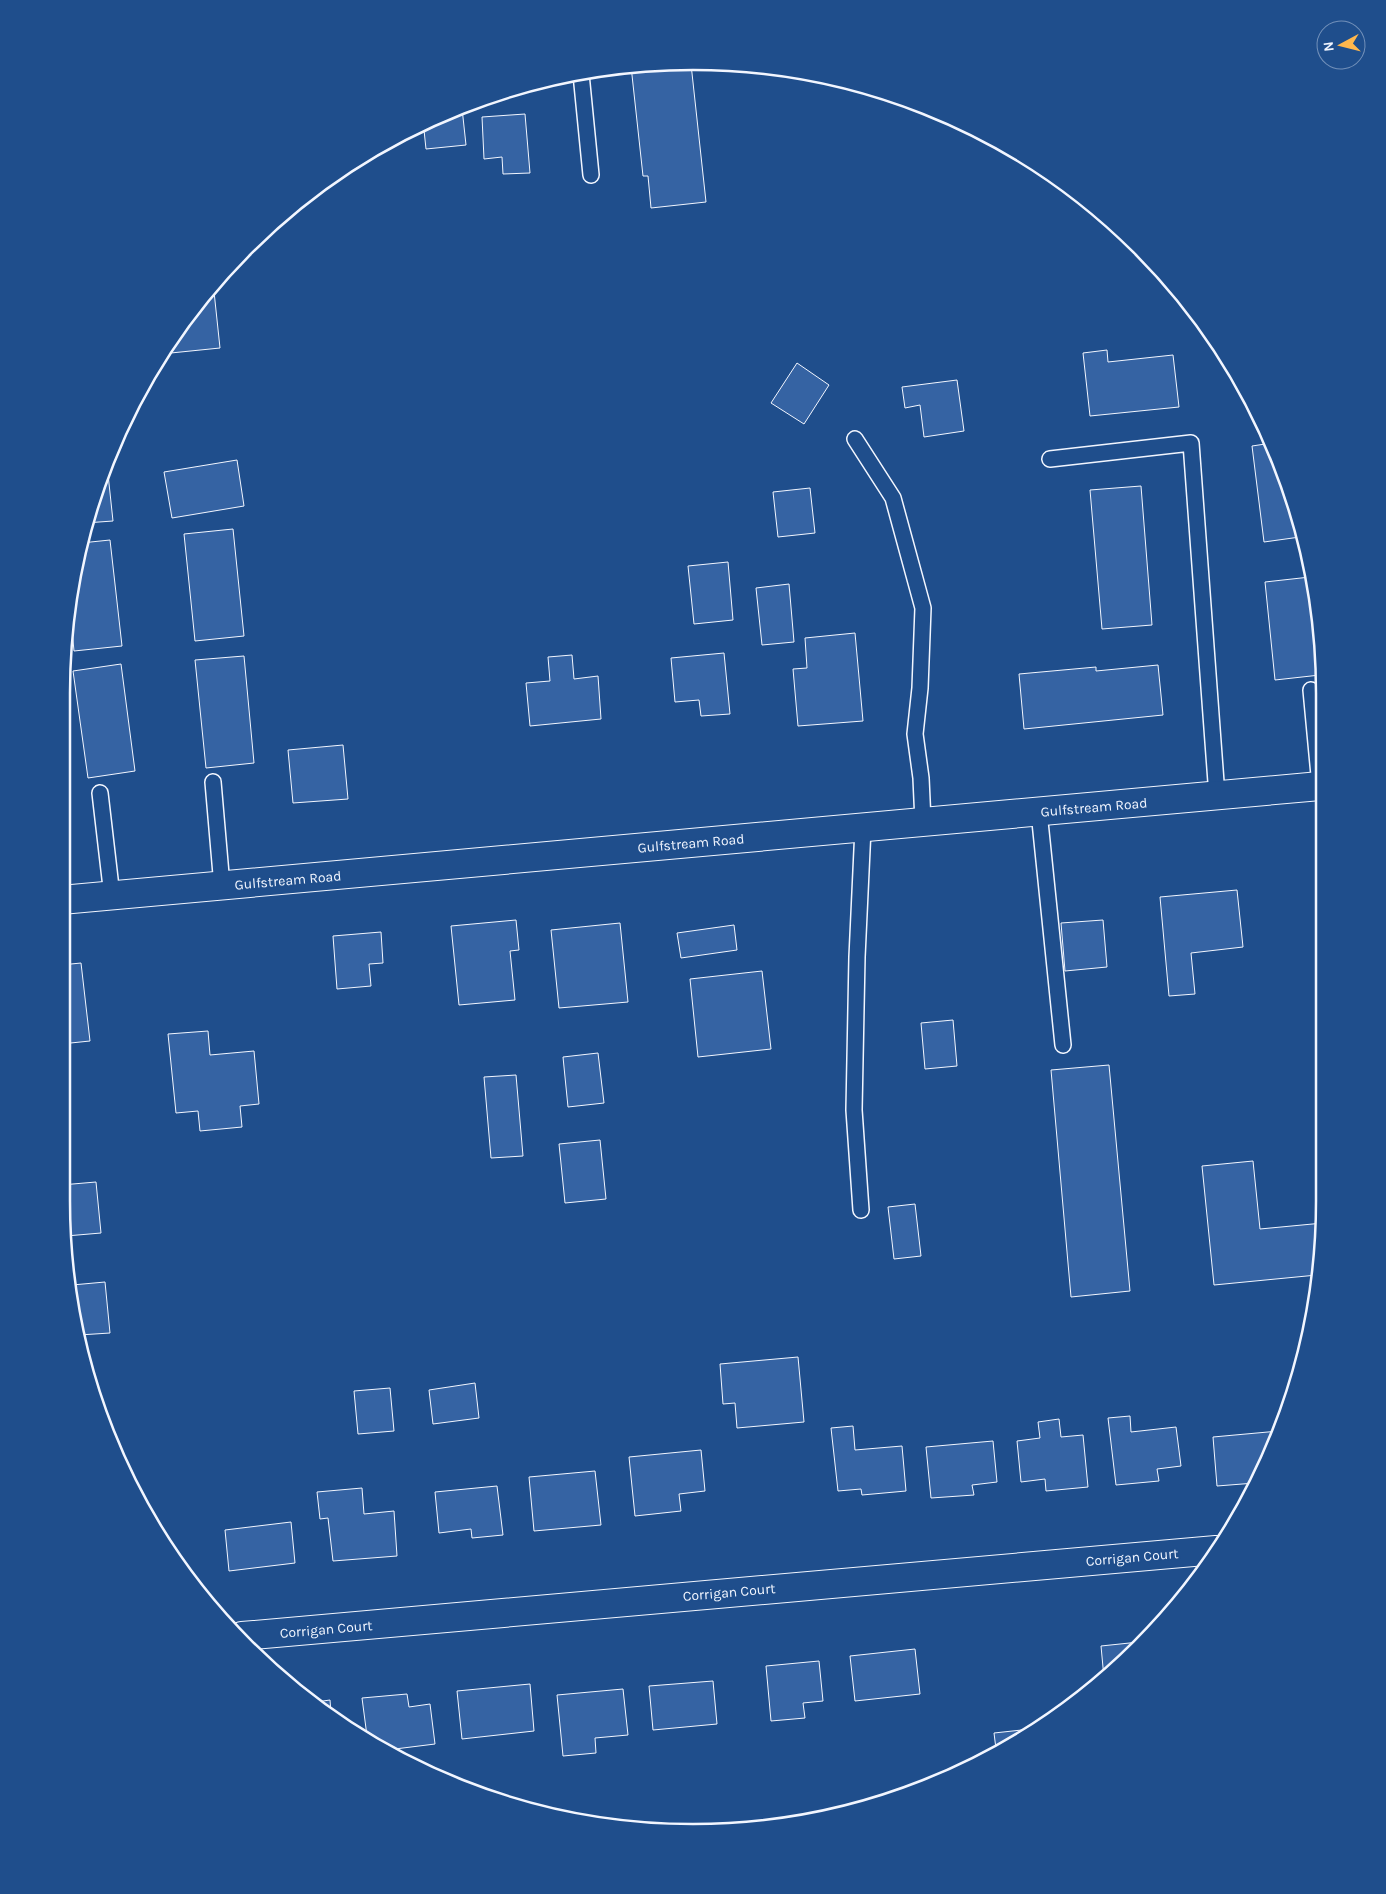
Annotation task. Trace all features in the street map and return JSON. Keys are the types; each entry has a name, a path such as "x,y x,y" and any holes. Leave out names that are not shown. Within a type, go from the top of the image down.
{"street":[{"name":"Gulfstream Road","path":"70,899 1316,786"},
{"name":"Corrigan Court","path":"246,1636 1208,1551"}],"lane":[{"path":"582,80 591,175"},
{"path":"854,438 893,498 923,608 920,688 915,734 921,778 923,822"},
{"path":"1050,459 1191,444 1217,796"},
{"path":"1311,690 1316,743"},
{"path":"214,782 222,886"},
{"path":"100,793 112,896"},
{"path":"1039,812 1063,1045"},
{"path":"861,1210 854,1110 857,957 863,828"}],"building":[{"path":"692,70 706,202 651,208 648,176 643,176 632,73"},
{"path":"463,114 466,145 426,149 424,131"},
{"path":"525,114 530,173 503,174 502,157 484,159 482,117"},
{"path":"214,295 220,348 171,353"},
{"path":"1107,350 1108,362 1173,355 1179,407 1090,416 1083,353"},
{"path":"797,363 829,385 804,424 771,403"},
{"path":"957,380 964,431 924,437 920,405 905,408 902,387"},
{"path":"1264,444 1283,493 1296,538 1264,542 1252,446"},
{"path":"237,460 244,506 172,518 164,472"},
{"path":"108,478 113,521 94,522"},
{"path":"1141,486 1152,625 1102,629 1090,490"},
{"path":"810,488 815,533 778,537 773,492"},
{"path":"233,529 244,636 195,641 184,534"},
{"path":"110,540 122,646 74,651 73,636 75,612 89,542"},
{"path":"728,562 733,620 694,624 688,566"},
{"path":"1305,578 1311,612 1316,675 1275,680 1265,582"},
{"path":"789,584 794,642 762,645 756,588"},
{"path":"855,633 863,721 798,726 793,669 807,668 805,638"},
{"path":"724,653 730,714 701,716 699,700 675,702 671,658"},
{"path":"572,655 574,679 598,676 601,719 530,726 526,683 550,681 548,657"},
{"path":"244,656 254,763 206,768 195,660"},
{"path":"121,664 135,771 88,778 73,671"},
{"path":"1158,665 1163,715 1024,729 1019,674 1096,667 1096,671"},
{"path":"343,745 348,799 293,803 288,750"},
{"path":"1237,890 1243,947 1191,953 1195,994 1169,996 1160,897"},
{"path":"516,920 519,950 510,951 515,1000 459,1005 451,926"},
{"path":"1103,920 1107,967 1065,971 1061,923"},
{"path":"620,923 628,1002 559,1008 551,930"},
{"path":"734,925 737,950 681,958 677,933"},
{"path":"381,932 383,963 369,964 371,986 337,989 333,936"},
{"path":"81,963 90,1041 70,1043 70,964"},
{"path":"762,971 771,1049 698,1057 690,979"},
{"path":"953,1020 957,1066 925,1069 921,1023"},
{"path":"208,1031 210,1055 254,1051 259,1104 240,1106 242,1127 200,1131 198,1111 176,1113 168,1034"},
{"path":"598,1053 604,1103 568,1107 563,1057"},
{"path":"1109,1065 1130,1291 1071,1297 1051,1070"},
{"path":"516,1075 523,1156 491,1158 484,1077"},
{"path":"600,1140 606,1199 565,1203 559,1144"},
{"path":"1253,1161 1260,1229 1315,1224 1312,1276 1214,1285 1202,1166"},
{"path":"96,1182 101,1233 71,1236 70,1184"},
{"path":"915,1204 921,1256 894,1259 888,1207"},
{"path":"105,1282 110,1333 85,1335 75,1285"},
{"path":"798,1357 804,1422 737,1428 735,1403 723,1404 720,1364"},
{"path":"475,1383 479,1418 433,1424 429,1390"},
{"path":"390,1388 394,1431 358,1434 354,1391"},
{"path":"1130,1416 1131,1432 1176,1427 1181,1466 1157,1469 1159,1481 1116,1485 1108,1418"},
{"path":"1059,1419 1061,1437 1083,1435 1088,1487 1046,1491 1045,1479 1021,1482 1017,1441 1040,1438 1038,1422"},
{"path":"853,1426 855,1450 902,1446 906,1491 862,1495 861,1489 838,1491 831,1428"},
{"path":"1272,1432 1249,1484 1217,1486 1213,1437"},
{"path":"993,1441 997,1482 972,1485 974,1495 931,1498 926,1447"},
{"path":"701,1450 705,1491 679,1494 681,1511 635,1516 629,1457"},
{"path":"595,1471 601,1525 534,1531 529,1477"},
{"path":"497,1486 503,1535 472,1538 471,1529 439,1533 435,1492"},
{"path":"362,1488 364,1514 394,1511 397,1556 333,1561 328,1518 320,1519 317,1492"},
{"path":"291,1522 295,1563 229,1571 225,1530"},
{"path":"1133,1643 1103,1670 1101,1646"},
{"path":"915,1649 920,1694 855,1701 850,1656"},
{"path":"819,1661 823,1701 803,1703 805,1718 771,1721 766,1666"},
{"path":"713,1681 717,1724 653,1730 649,1686"},
{"path":"530,1684 534,1731 462,1739 457,1691"},
{"path":"623,1689 628,1735 595,1738 596,1753 563,1756 557,1695"},
{"path":"407,1694 409,1707 430,1704 435,1744 396,1749 381,1741 366,1732 362,1698"},
{"path":"330,1700 331,1707 322,1701"},
{"path":"1021,1730 996,1746 994,1733"}]}
